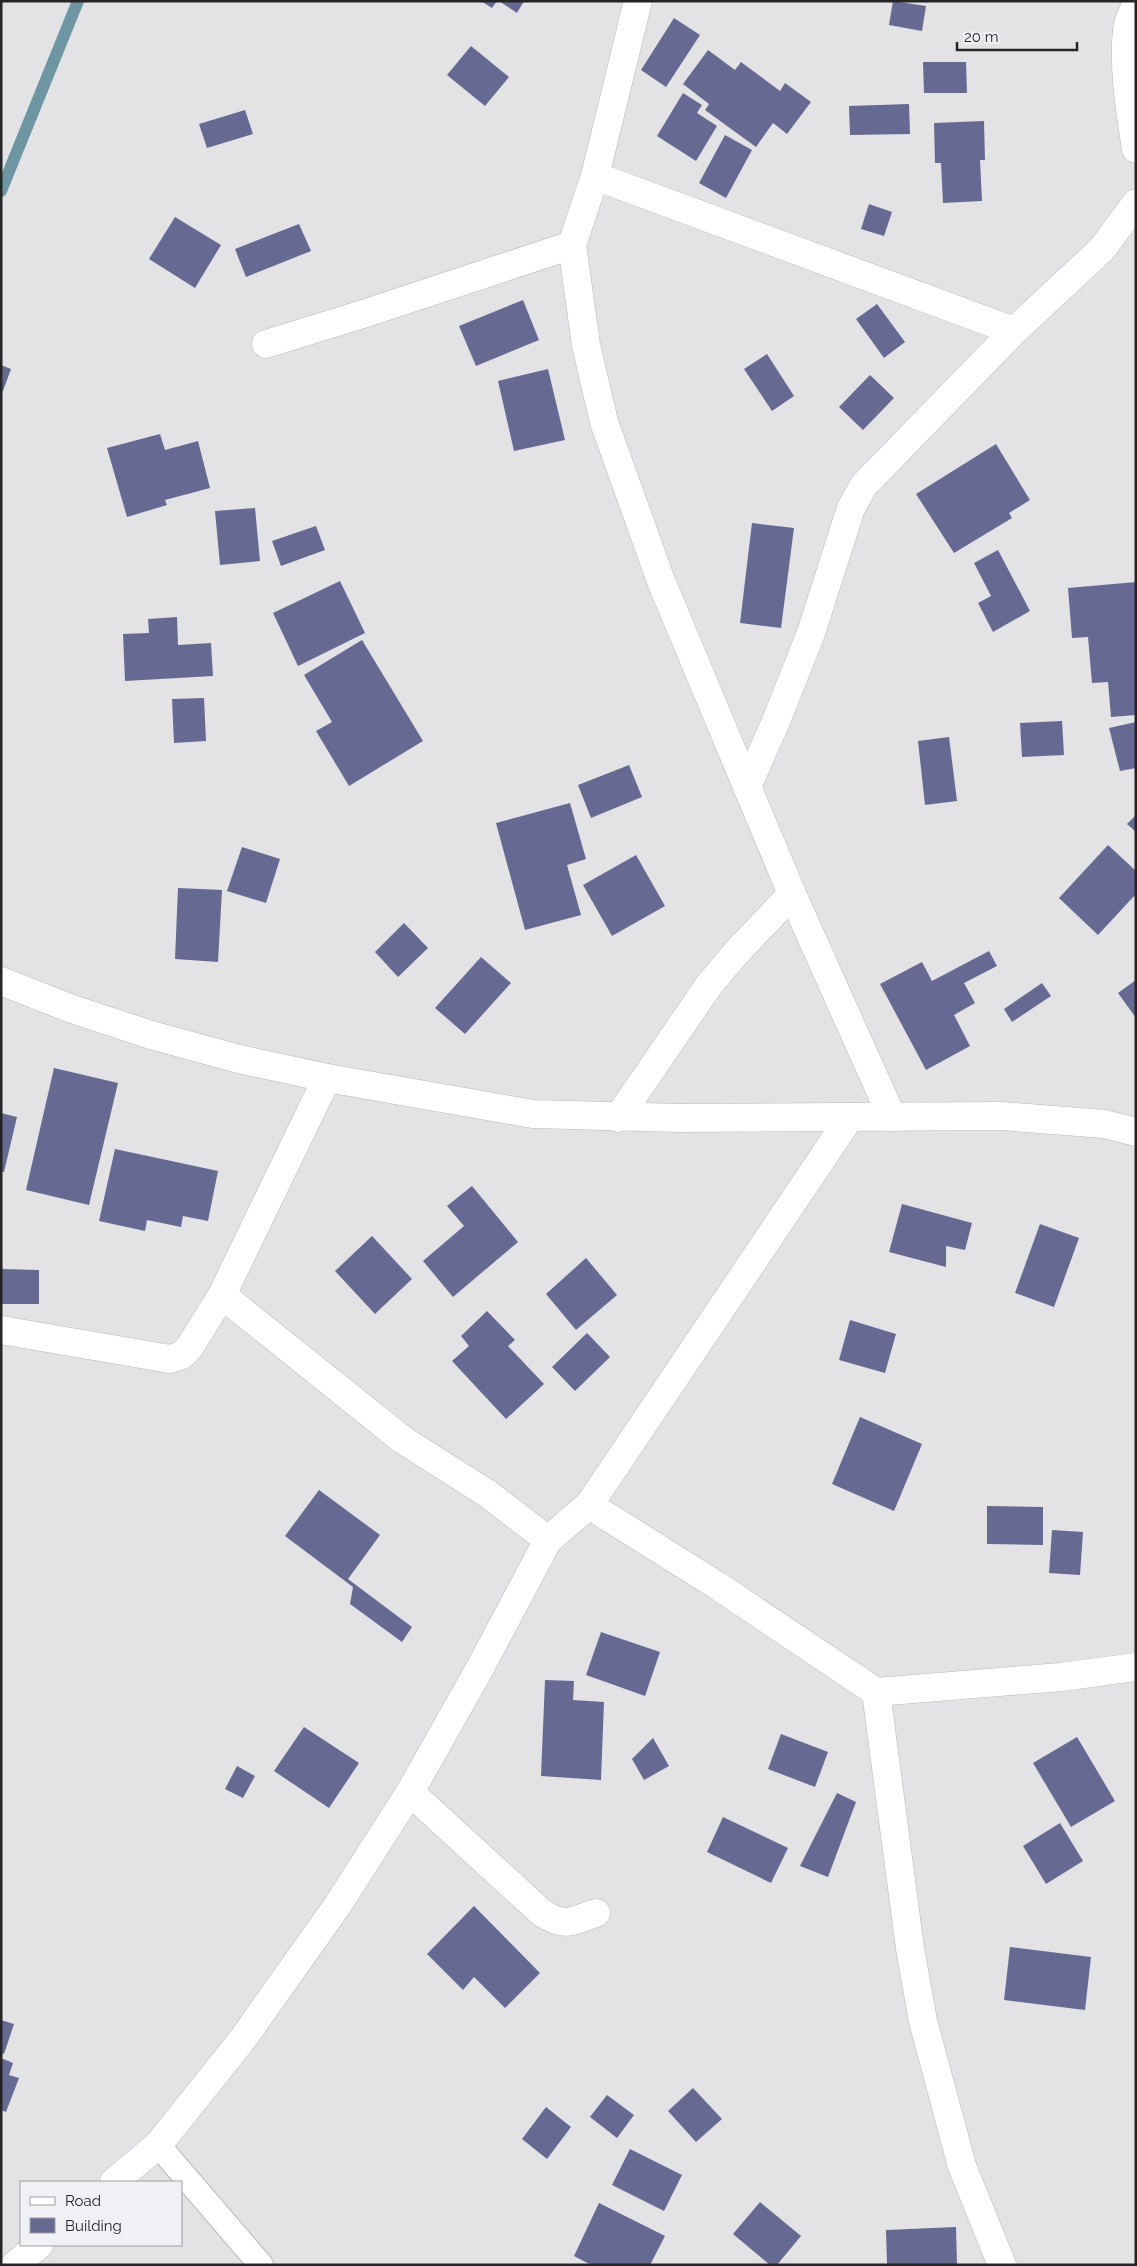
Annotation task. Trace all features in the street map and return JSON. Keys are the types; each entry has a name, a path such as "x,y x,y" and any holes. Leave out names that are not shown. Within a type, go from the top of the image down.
{"street":[{"path":"638,1 595,176 572,245 586,345 604,422 661,581 792,894 892,1117"},
{"path":"1136,4 1127,28 1129,103 1136,149"},
{"path":"595,176 1014,331"},
{"path":"747,787 811,633 851,508 864,485 1014,331 1102,250 1136,203"},
{"path":"266,344 572,245"},
{"path":"618,1118 709,985 736,953 792,894"},
{"path":"1,981 72,1009 151,1036 240,1059 327,1078 533,1114 618,1118 1002,1116 1104,1124 1136,1132"},
{"path":"1,1330 170,1359 182,1355 189,1348 222,1295 327,1078"},
{"path":"115,2181 158,2145 242,2040 337,1906 410,1792 480,1668 548,1540 589,1505 850,1117"},
{"path":"222,1295 403,1440 488,1494 548,1540"},
{"path":"589,1505 718,1586 876,1692 1061,1678 1136,1667"},
{"path":"876,1692 910,1948 923,2021 962,2166 1002,2265"},
{"path":"410,1792 542,1914 556,1922 566,1923 596,1913"},
{"path":"15,2265 38,2246"}],"lane":[{"path":"158,2145 261,2265"}],"building":[{"path":"481,1 497,1 492,8"},
{"path":"499,1 524,1 517,13"},
{"path":"893,1 926,6 922,31 889,25"},
{"path":"674,18 700,35 666,87 641,70"},
{"path":"471,46 509,77 485,106 447,75"},
{"path":"708,50 735,70 741,62 780,91 785,83 811,102 787,134 773,123 756,147 705,110 709,104 683,84"},
{"path":"923,62 966,62 967,93 924,93"},
{"path":"683,93 702,105 697,113 717,126 696,161 657,136"},
{"path":"909,104 910,134 850,135 849,106"},
{"path":"245,110 253,134 207,148 199,124"},
{"path":"984,121 985,160 980,160 982,201 943,203 941,163 935,163 934,123"},
{"path":"725,135 752,150 726,198 699,183"},
{"path":"869,204 892,212 884,236 861,229"},
{"path":"175,217 221,245 195,288 149,259"},
{"path":"299,224 311,251 246,277 235,249"},
{"path":"523,300 539,340 476,366 459,326"},
{"path":"877,304 905,342 884,358 856,319"},
{"path":"767,354 794,396 772,411 744,369"},
{"path":"1,365 11,369 3,391 1,390"},
{"path":"548,369 565,440 514,451 498,381"},
{"path":"870,375 894,398 863,430 839,407"},
{"path":"160,434 165,450 198,441 210,488 165,500 167,505 127,517 107,448"},
{"path":"996,444 1030,500 1009,513 1012,518 954,553 916,494"},
{"path":"255,508 260,561 220,565 215,511"},
{"path":"752,523 794,528 781,628 740,623"},
{"path":"316,526 325,550 281,566 272,541"},
{"path":"998,550 1030,611 993,632 978,603 991,596 974,563"},
{"path":"340,581 365,633 298,666 273,613"},
{"path":"1136,582 1136,715 1111,717 1108,682 1092,683 1088,637 1072,638 1068,588"},
{"path":"177,617 178,645 211,643 213,676 125,681 123,634 149,633 148,619"},
{"path":"362,640 423,741 349,786 316,731 332,722 304,675"},
{"path":"204,698 206,741 174,743 172,699"},
{"path":"1062,721 1064,755 1022,757 1020,723"},
{"path":"1136,722 1136,768 1120,771 1109,728"},
{"path":"949,737 957,801 925,805 918,741"},
{"path":"629,765 642,797 591,818 578,785"},
{"path":"570,803 586,859 567,865 581,915 525,930 496,823"},
{"path":"1136,815 1136,832 1127,824"},
{"path":"1108,845 1136,871 1136,894 1098,935 1059,898"},
{"path":"242,847 280,859 266,903 227,891"},
{"path":"636,855 665,906 612,936 583,885"},
{"path":"178,888 222,890 218,962 175,959"},
{"path":"404,923 428,948 398,977 375,952"},
{"path":"989,951 997,966 964,983 975,1003 954,1015 970,1046 926,1070 880,984 922,962 932,981"},
{"path":"481,957 511,983 465,1034 435,1008"},
{"path":"1136,980 1136,1018 1118,993"},
{"path":"1042,983 1051,996 1012,1022 1004,1009"},
{"path":"54,1068 118,1083 89,1205 26,1190"},
{"path":"1,1113 17,1117 4,1172 1,1172"},
{"path":"115,1149 218,1171 208,1221 183,1216 181,1227 147,1220 145,1231 99,1221"},
{"path":"472,1186 518,1242 453,1297 423,1261 464,1226 447,1206"},
{"path":"902,1204 972,1223 965,1250 946,1246 946,1267 889,1252"},
{"path":"1040,1224 1079,1238 1054,1307 1015,1293"},
{"path":"372,1236 412,1279 375,1314 335,1271"},
{"path":"586,1258 617,1295 576,1330 546,1294"},
{"path":"1,1269 39,1270 39,1304 1,1304"},
{"path":"487,1311 515,1340 508,1346 544,1384 506,1419 452,1361 469,1346 461,1336"},
{"path":"850,1320 896,1334 885,1373 839,1360"},
{"path":"587,1333 610,1357 575,1391 552,1367"},
{"path":"860,1417 922,1444 894,1511 832,1484"},
{"path":"319,1490 380,1535 348,1579 412,1627 402,1642 350,1604 353,1587 285,1536"},
{"path":"987,1506 1043,1507 1043,1545 987,1544"},
{"path":"1052,1530 1083,1532 1080,1575 1049,1573"},
{"path":"601,1632 660,1652 645,1696 586,1675"},
{"path":"545,1680 574,1681 573,1700 604,1702 601,1780 541,1776"},
{"path":"304,1727 359,1763 329,1808 274,1771"},
{"path":"781,1734 828,1752 815,1787 768,1769"},
{"path":"1077,1737 1115,1801 1071,1827 1033,1763"},
{"path":"653,1738 669,1766 644,1780 632,1759"},
{"path":"237,1766 255,1776 243,1798 225,1789"},
{"path":"837,1793 856,1802 828,1877 800,1866"},
{"path":"723,1817 788,1848 771,1883 707,1852"},
{"path":"1060,1823 1083,1861 1046,1884 1023,1846"},
{"path":"474,1906 540,1973 505,2008 474,1977 463,1990 427,1954"},
{"path":"1010,1947 1091,1957 1085,2010 1004,2000"},
{"path":"1,2020 14,2024 4,2054 1,2053"},
{"path":"1,2058 13,2063 9,2075 19,2078 6,2112 1,2110"},
{"path":"693,2088 722,2119 696,2142 668,2111"},
{"path":"607,2095 634,2115 617,2138 590,2117"},
{"path":"546,2107 571,2127 547,2159 522,2139"},
{"path":"630,2149 682,2175 664,2211 612,2185"},
{"path":"760,2202 801,2236 777,2265 770,2265 733,2234"},
{"path":"599,2203 665,2236 650,2265 591,2265 574,2256"},
{"path":"956,2227 957,2265 887,2265 886,2230"}],"waterway":[{"path":"1,191 78,1"}]}
